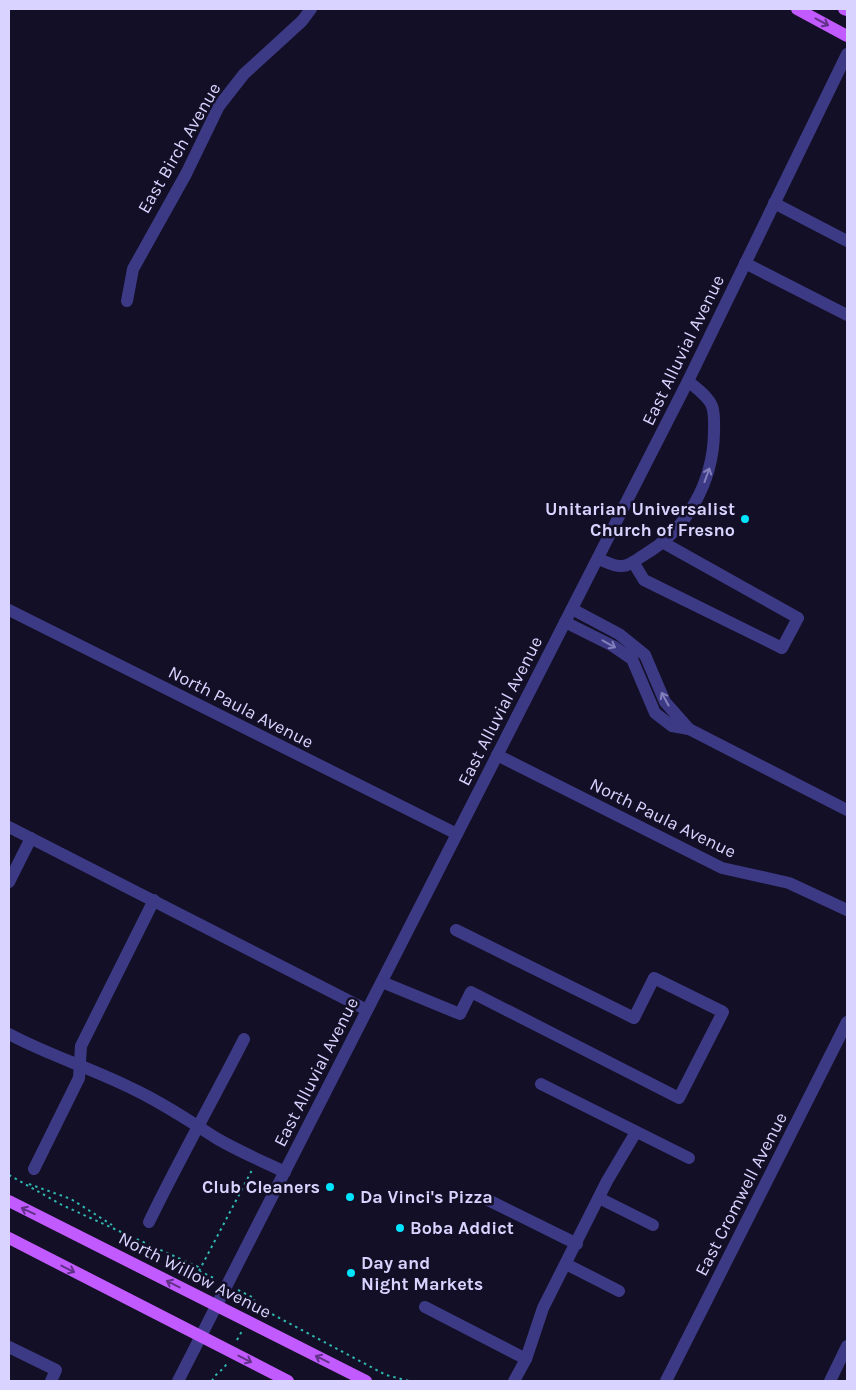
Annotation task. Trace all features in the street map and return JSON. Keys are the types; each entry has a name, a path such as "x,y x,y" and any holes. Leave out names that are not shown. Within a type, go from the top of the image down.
{"main road":[{"path":"797,9 847,36"},
{"name":"North Willow Avenue","path":"9,1201 366,1381"},
{"path":"9,1238 288,1381"}],"street":[{"name":"East Birch Avenue","path":"127,301 133,269 186,174 219,106 244,74 302,20 311,9"},
{"name":"East Alluvial Avenue","path":"178,1381 688,381 847,54"},
{"path":"774,203 847,241"},
{"path":"745,262 847,315"},
{"path":"598,558 620,566 633,562 674,532 698,497 709,469 714,442 712,408 709,400 688,381"},
{"path":"633,562 644,580 782,648 798,618 662,542"},
{"path":"572,609 619,634 645,655 665,702 689,729"},
{"name":"North Paula Avenue","path":"9,610 457,834"},
{"path":"565,622 613,646 632,659 655,713 672,726 689,729 847,810"},
{"name":"North Paula Avenue","path":"497,755 722,868 789,883 847,910"},
{"path":"9,827 368,1010"},
{"path":"9,882 31,838"},
{"path":"34,1169 80,1078 81,1046 154,900"},
{"path":"382,982 460,1014 471,992 679,1098 723,1012 654,978 634,1018 456,930"},
{"name":"East Cromwell Avenue","path":"666,1381 847,1022"},
{"path":"9,1034 41,1050 134,1089 198,1125 217,1138 284,1172"},
{"path":"149,1222 244,1039"},
{"path":"541,1084 689,1158"},
{"path":"514,1381 526,1359 543,1308 599,1198 636,1132"},
{"path":"599,1198 653,1225"},
{"path":"486,1199 577,1244"},
{"path":"566,1264 619,1291"},
{"path":"425,1307 526,1359"},
{"path":"830,1381 847,1346"},
{"path":"9,1347 56,1370 51,1381"}],"path":[{"path":"9,1174 62,1205 198,1267 199,1271 252,1170"},
{"path":"24,1182 71,1199 116,1228"},
{"path":"255,1305 386,1374 409,1381"},
{"path":"212,1381 216,1373"}],"place":[{"name":"Unitarian Universalist Church of Fresno","path":"745,519"},
{"name":"Club Cleaners","path":"330,1187"},
{"name":"Da Vinci's Pizza","path":"350,1197"},
{"name":"Boba Addict","path":"400,1228"},
{"name":"Day and Night Markets","path":"351,1273"}]}
